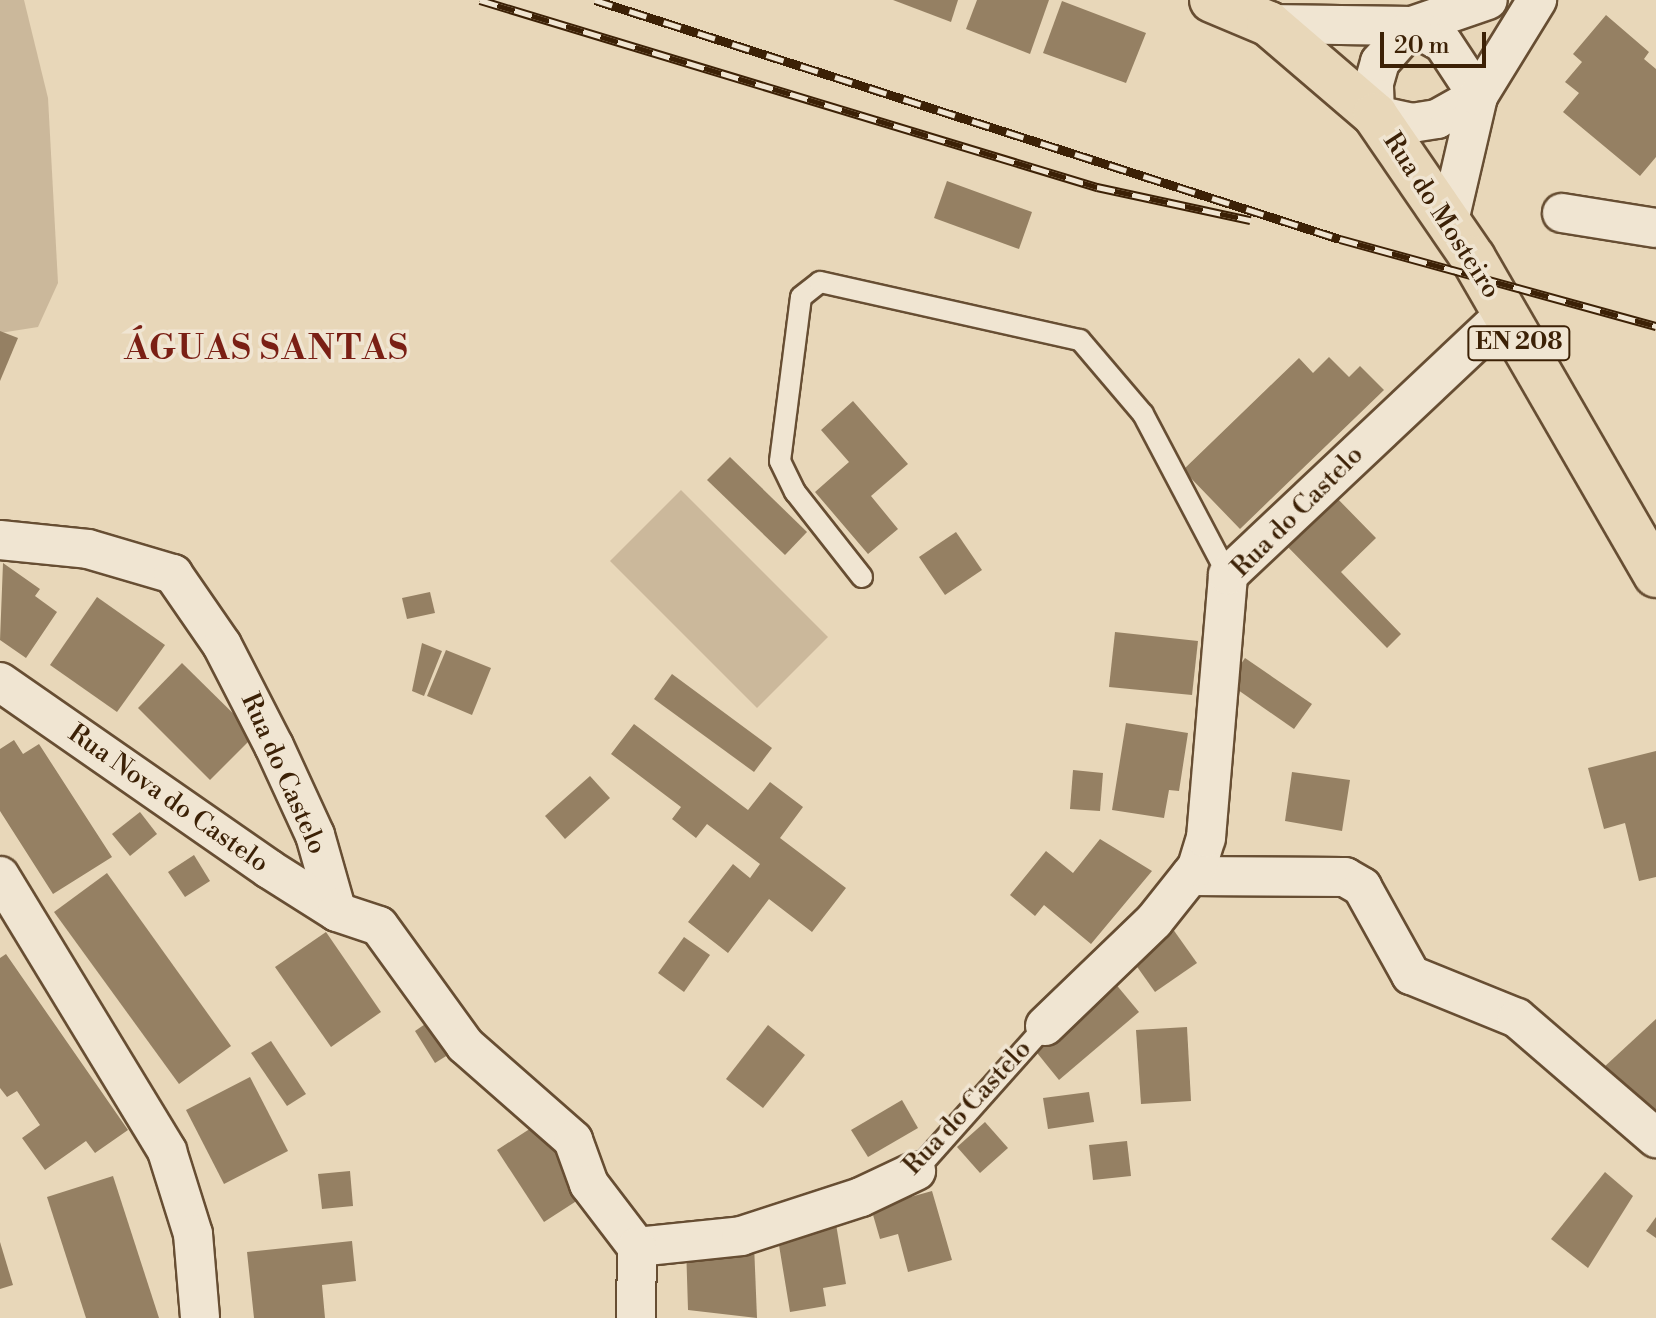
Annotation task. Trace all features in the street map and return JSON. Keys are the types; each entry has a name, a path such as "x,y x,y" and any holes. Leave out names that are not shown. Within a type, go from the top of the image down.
{"main road":[{"name":"Rua do Mosteiro","path":"1212,0 1269,24 1330,69 1375,115 1449,221 1656,575"}],"street":[{"path":"1269,24 1412,26 1488,0"},
{"path":"1449,221 1478,96 1537,0"},
{"path":"1412,26 1443,43 1478,96"},
{"path":"1412,26 1380,62 1375,115 1413,123 1437,119 1478,96"},
{"path":"1562,213 1656,228"},
{"name":"Rua do Castelo","path":"1045,1026 1154,921 1190,876 1206,838 1228,575 1504,315"},
{"name":"Rua do Castelo","path":"0,540 88,549 173,574 222,645 274,746 315,835 337,912"},
{"name":"Rua Nova do Castelo","path":"0,682 337,912"},
{"path":"0,876 167,1151 193,1234 200,1318"},
{"path":"1190,876 1345,877 1362,887 1411,975 1517,1018 1656,1138"},
{"path":"337,912 379,926 465,1045 573,1140 589,1184 637,1247 636,1318"},
{"name":"Rua do Castelo","path":"637,1247 741,1236 871,1194 916,1171"}],"lane":[{"path":"862,577 795,492 780,461 801,297 820,282 1080,340 1143,414 1228,575"},
{"name":"Rua do Castelo","path":"916,1171 1045,1026"}],"shaded area":[{"path":"0,0 24,0 48,98 58,283 38,327 0,333"},
{"path":"681,490 828,637 757,708 610,561"}],"building":[{"path":"893,0 958,0 951,22"},
{"path":"977,0 1049,0 1030,54 966,29"},
{"path":"1062,1 1146,33 1126,83 1043,53"},
{"path":"1606,15 1649,52 1644,59 1656,69 1656,157 1640,176 1563,112 1579,93 1565,82 1582,62 1573,54"},
{"path":"947,181 1032,212 1019,249 934,218"},
{"path":"0,331 18,338 0,381"},
{"path":"1329,357 1349,377 1360,366 1384,390 1240,529 1183,470 1299,358 1313,373"},
{"path":"853,401 908,464 871,496 898,529 868,554 815,492 849,462 821,430"},
{"path":"730,457 807,532 785,555 707,480"},
{"path":"1332,493 1376,538 1341,572 1401,634 1387,648 1282,541"},
{"path":"956,532 982,570 945,595 919,557"},
{"path":"3,563 40,589 35,596 57,612 26,658 0,640"},
{"path":"430,592 435,613 407,619 402,598"},
{"path":"97,597 165,645 117,712 50,665"},
{"path":"1115,632 1198,641 1192,695 1109,687"},
{"path":"422,643 442,651 424,696 412,691"},
{"path":"446,650 491,668 472,715 427,696"},
{"path":"1245,658 1312,704 1294,729 1228,683"},
{"path":"182,663 255,735 210,780 138,708"},
{"path":"672,674 772,748 754,772 654,699"},
{"path":"1126,723 1188,733 1179,791 1169,790 1164,818 1112,810"},
{"path":"634,724 748,810 770,782 803,807 780,838 846,888 812,932 769,899 728,953 688,922 733,864 750,878 760,864 707,824 696,838 672,819 681,807 611,754"},
{"path":"14,740 23,754 39,744 112,857 53,894 0,811 0,749"},
{"path":"1656,751 1656,877 1639,881 1625,823 1604,829 1588,768"},
{"path":"1073,770 1103,773 1100,811 1070,809"},
{"path":"1292,772 1350,780 1342,831 1285,821"},
{"path":"590,776 610,798 565,839 545,816"},
{"path":"140,812 157,834 130,856 112,834"},
{"path":"1100,839 1152,871 1091,944 1044,905 1035,916 1010,895 1046,851 1073,873"},
{"path":"194,855 210,881 185,897 168,872"},
{"path":"107,873 231,1046 179,1084 54,912"},
{"path":"1170,925 1197,963 1155,992 1128,954"},
{"path":"326,932 381,1012 331,1047 275,967"},
{"path":"684,937 710,955 684,992 658,973"},
{"path":"6,954 128,1130 95,1153 86,1141 45,1170 22,1138 40,1125 17,1091 7,1097 0,1088 0,958"},
{"path":"1109,976 1139,1012 1059,1080 1029,1043"},
{"path":"437,1016 459,1048 435,1063 415,1031"},
{"path":"1656,1019 1656,1124 1603,1068"},
{"path":"768,1025 805,1055 763,1108 726,1079"},
{"path":"1187,1027 1191,1101 1141,1104 1136,1030"},
{"path":"271,1041 306,1094 287,1106 251,1053"},
{"path":"250,1077 288,1151 224,1184 186,1110"},
{"path":"1089,1092 1094,1122 1048,1129 1043,1098"},
{"path":"902,1100 918,1128 868,1157 851,1130"},
{"path":"545,1119 592,1191 544,1222 497,1150"},
{"path":"985,1122 1008,1148 980,1173 957,1147"},
{"path":"1127,1141 1131,1176 1093,1180 1089,1145"},
{"path":"350,1171 353,1206 322,1209 318,1174"},
{"path":"1605,1172 1633,1196 1588,1268 1551,1239"},
{"path":"113,1176 159,1318 86,1318 47,1197"},
{"path":"932,1191 952,1260 908,1272 898,1234 880,1239 871,1208"},
{"path":"1656,1217 1656,1238 1646,1231"},
{"path":"836,1224 846,1284 823,1288 826,1306 790,1312 777,1233"},
{"path":"352,1241 356,1281 322,1285 325,1318 254,1318 247,1252"},
{"path":"0,1242 13,1285 0,1289"},
{"path":"754,1244 757,1318 688,1310 686,1246"}],"railway":[{"path":"480,0 1097,187 1250,220"},
{"path":"595,0 1340,239 1656,326"}],"district":[{"name":"ÁGUAS SANTAS","path":"267,350"}]}
